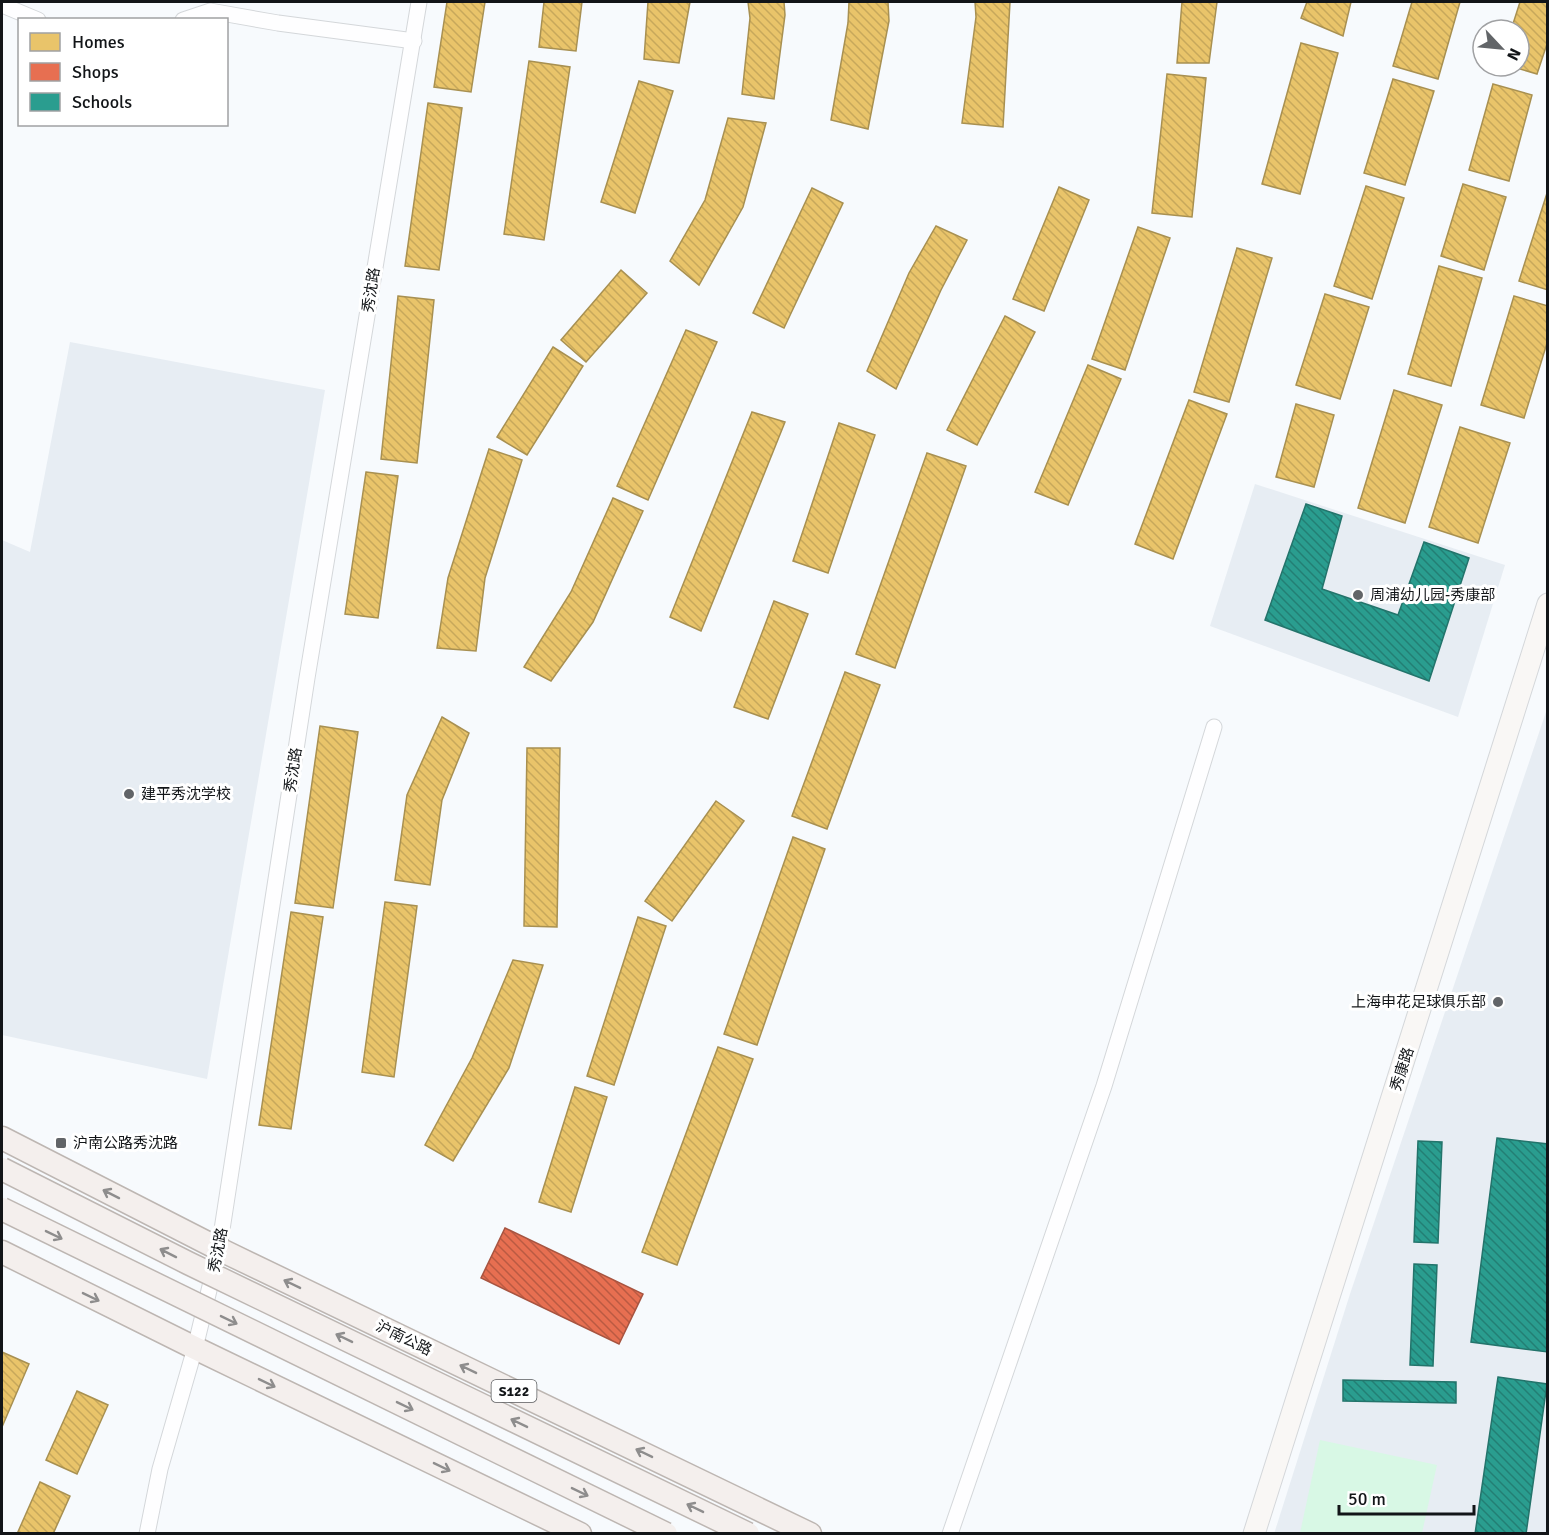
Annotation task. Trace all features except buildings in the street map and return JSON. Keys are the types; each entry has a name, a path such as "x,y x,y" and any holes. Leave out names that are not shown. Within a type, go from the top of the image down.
{"main road":[{"name":"沪南公路","path":"2,1138 219,1249 810,1533"},
{"path":"2,1169 188,1263 748,1533"},
{"path":"2,1209 666,1533"},
{"path":"2,1252 195,1348 580,1533"}],"street":[{"name":"秀沈路","path":"147,1533 160,1469 195,1348 219,1249 307,678 419,2"},
{"path":"2,5 33,18"},
{"path":"189,18 210,11 278,23 413,41"},
{"name":"秀康路","path":"1254,1533 1548,604"},
{"path":"950,1533 1104,1086 1214,727"}],"shaded area":[{"name":"建平秀沈学校","path":"70,342 325,390 207,1079 2,1035 2,540 30,552"},
{"name":"周浦幼儿园-秀康部","path":"1255,484 1505,565 1458,717 1210,626"},
{"name":"上海申花足球俱乐部","path":"1547,709 1547,1533 1274,1534 1350,1294"}],"green space":[{"path":"1320,1440 1437,1465 1422,1533 1300,1533"}],"place":[{"name":"周浦幼儿园-秀康部","path":"1358,595"},
{"name":"建平秀沈学校","path":"129,794"},
{"name":"上海申花足球俱乐部","path":"1498,1002"},
{"name":"沪南公路秀沈路","path":"61,1143"}]}
